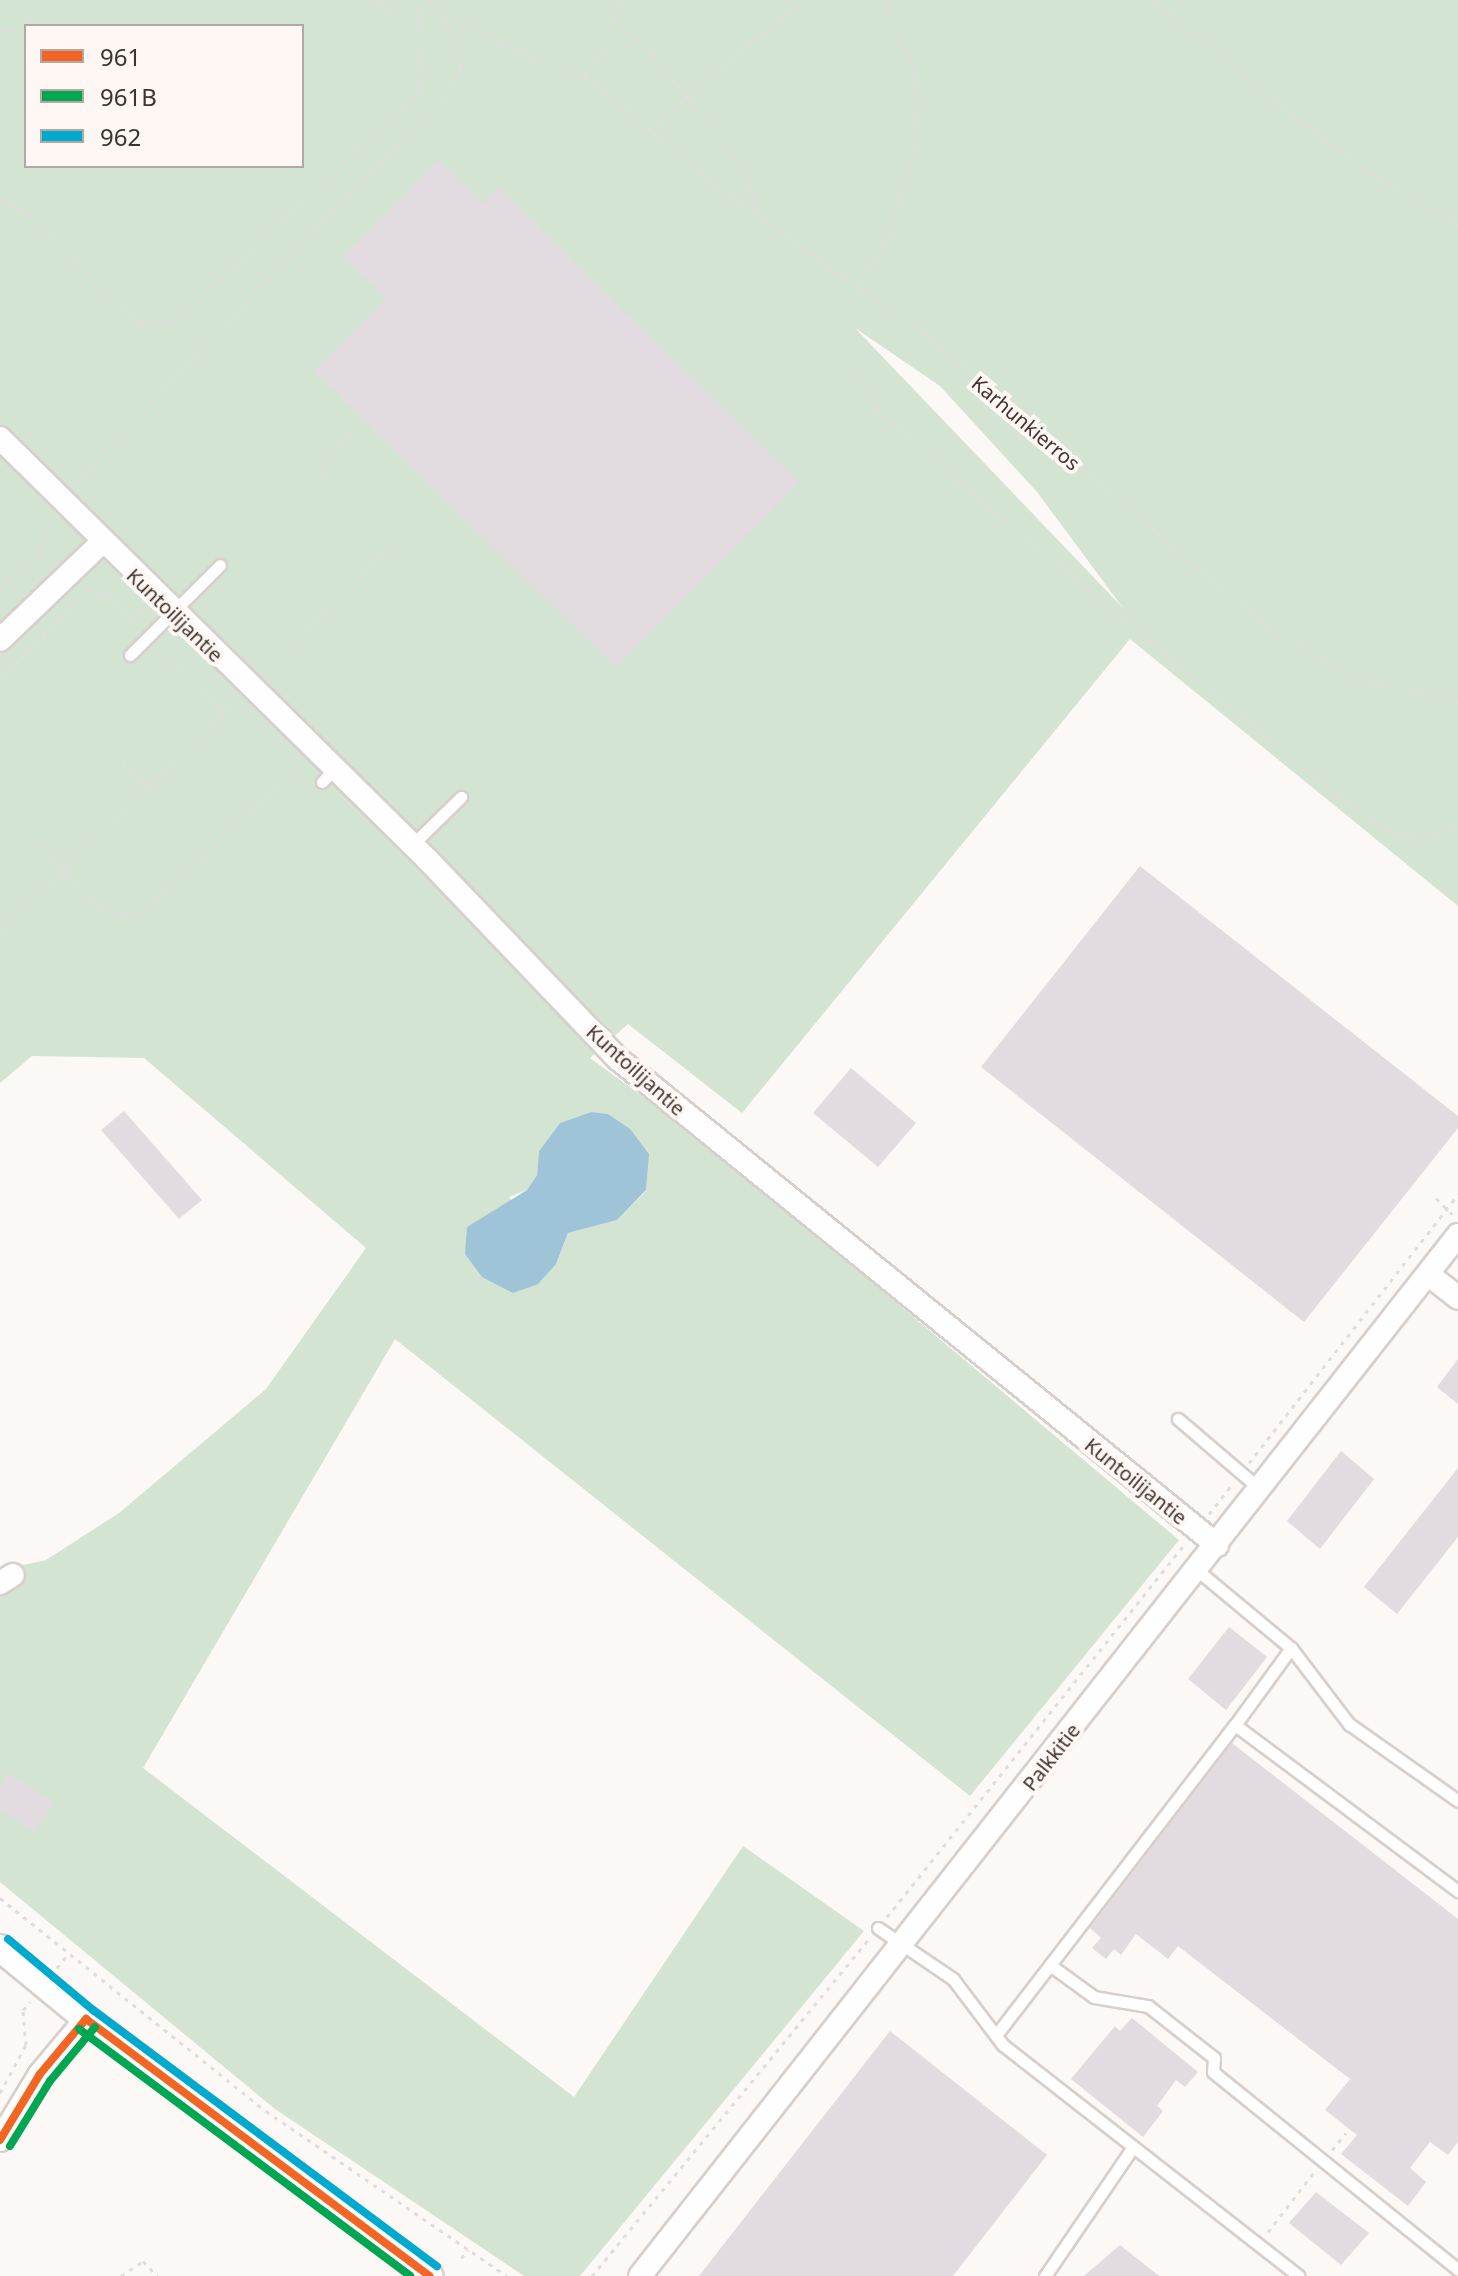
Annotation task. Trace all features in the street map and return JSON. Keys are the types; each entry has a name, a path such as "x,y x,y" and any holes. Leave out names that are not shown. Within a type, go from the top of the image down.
{"street":[{"name":"Kuntoilijantie","path":"0,438 328,776 412,845 617,1058 1217,1545"},
{"path":"0,640 101,543"},
{"name":"Palkkitie","path":"650,2272 1458,1235"},
{"path":"1429,1275 1458,1298"},
{"path":"0,1948 43,1987 430,2276"},
{"path":"0,2140 40,2074 86,2019"}],"lane":[{"path":"130,655 220,565"},
{"path":"412,845 461,797"},
{"path":"1178,1419 1260,1490"},
{"path":"1197,1570 1291,1648 1349,1724 1458,1801"},
{"path":"996,2035 1291,1648"},
{"path":"1235,1725 1458,1891"},
{"path":"878,1928 953,1979 996,2035 1299,2276"},
{"path":"1050,1965 1094,1997 1148,2006 1214,2058 1213,2072 1458,2270"},
{"path":"1045,2276 1133,2147"}],"path":[{"path":"376,0 420,41"},
{"path":"0,200 30,215 129,316 142,322 176,322 417,93 420,41 417,0"},
{"path":"429,0 503,46 585,76 603,51 621,0"},
{"path":"648,130 804,0"},
{"path":"857,285 890,235 917,136 914,71 885,0"},
{"path":"1152,0 1354,162 1458,225"},
{"path":"75,482 443,96 462,68 441,9"},
{"path":"0,31 12,32 32,17"},
{"path":"614,19 653,54 685,99 747,174 758,215"},
{"name":"Karhunkierros","path":"585,76 648,130 758,215 914,326 1279,636 1369,683 1458,701"},
{"path":"847,366 877,408 957,480 1337,797 1402,838 1434,837 1458,828"},
{"path":"321,475 336,449 364,420"},
{"path":"75,482 84,480"},
{"path":"75,482 85,492"},
{"path":"0,587 40,549 49,533 50,514"},
{"path":"266,672 394,544"},
{"path":"0,678 88,590 109,595 224,712"},
{"path":"255,662 277,683"},
{"path":"0,932 237,701"},
{"path":"122,760 147,786"},
{"path":"39,844 91,902 123,915 142,914 302,763"},
{"path":"592,2276 878,1928 1197,1530 1458,1195"},
{"path":"1436,1198 1458,1220"},
{"path":"0,1898 67,1955 266,2111 507,2276"},
{"path":"0,2093 26,2045 23,2010 67,1955"},
{"path":"1258,2244 1346,2133"},
{"path":"461,2258 468,2250"},
{"path":"121,2276 143,2261 157,2276"}],"green space":[{"path":"0,0 1458,0 1458,906 1130,639 742,1113 628,1024 590,1058 705,1142 1179,1540 970,1796 395,1339 143,1768 574,2097 743,1846 864,1931 580,2276 524,2276 275,2109 0,1882 0,1570 46,1560 119,1513 266,1389 366,1248 144,1058 32,1056 0,1083","holes":["855,328 940,386 1037,492 1123,608","591,1112 608,1114 648,1154 646,1191 617,1220 568,1233 556,1264 509,1197 527,1190 537,1175 539,1151 560,1123"]}],"water":[{"path":"591,1112 608,1114 630,1129 649,1154 646,1190 617,1220 568,1233 556,1264 538,1284 513,1293 482,1277 465,1254 467,1227 527,1190 537,1175 539,1151 560,1123"}],"building":[{"path":"438,160 483,204 499,188 799,482 616,667 314,371 386,299 343,257"},
{"path":"1140,866 1458,1116 1458,1128 1304,1322 981,1067"},
{"path":"851,1068 916,1123 878,1167 813,1113"},
{"path":"124,1111 202,1200 179,1219 101,1130"},
{"path":"1458,1359 1458,1404 1437,1387"},
{"path":"1341,1451 1374,1479 1320,1549 1287,1521"},
{"path":"1458,1468 1458,1537 1397,1614 1364,1587"},
{"path":"1229,1627 1267,1657 1226,1710 1188,1679"},
{"path":"1232,1743 1458,1919 1458,2142 1448,2155 1430,2142 1410,2168 1426,2182 1408,2206 1341,2154 1357,2135 1325,2110 1350,2079 1178,1946 1168,1959 1136,1934 1121,1955 1114,1949 1106,1959 1092,1948 1101,1938 1090,1928"},
{"path":"9,1773 54,1803 34,1832 0,1809 0,1786"},
{"path":"1132,2018 1198,2072 1185,2087 1176,2080 1157,2106 1163,2111 1143,2137 1071,2079 1115,2026 1120,2031"},
{"path":"890,2031 1047,2155 953,2276 699,2276"},
{"path":"1316,2192 1369,2233 1341,2265 1289,2223"},
{"path":"1120,2245 1159,2276 1084,2276"}],"transit line":[{"name":"962","path":"8,1939 93,2010 437,2266"},
{"name":"961","path":"86,2019 430,2276"},
{"name":"961","path":"0,2140 40,2074 86,2019"},
{"name":"961B","path":"10,2146 50,2081 95,2027"},
{"name":"961B","path":"79,2029 410,2276"}]}
